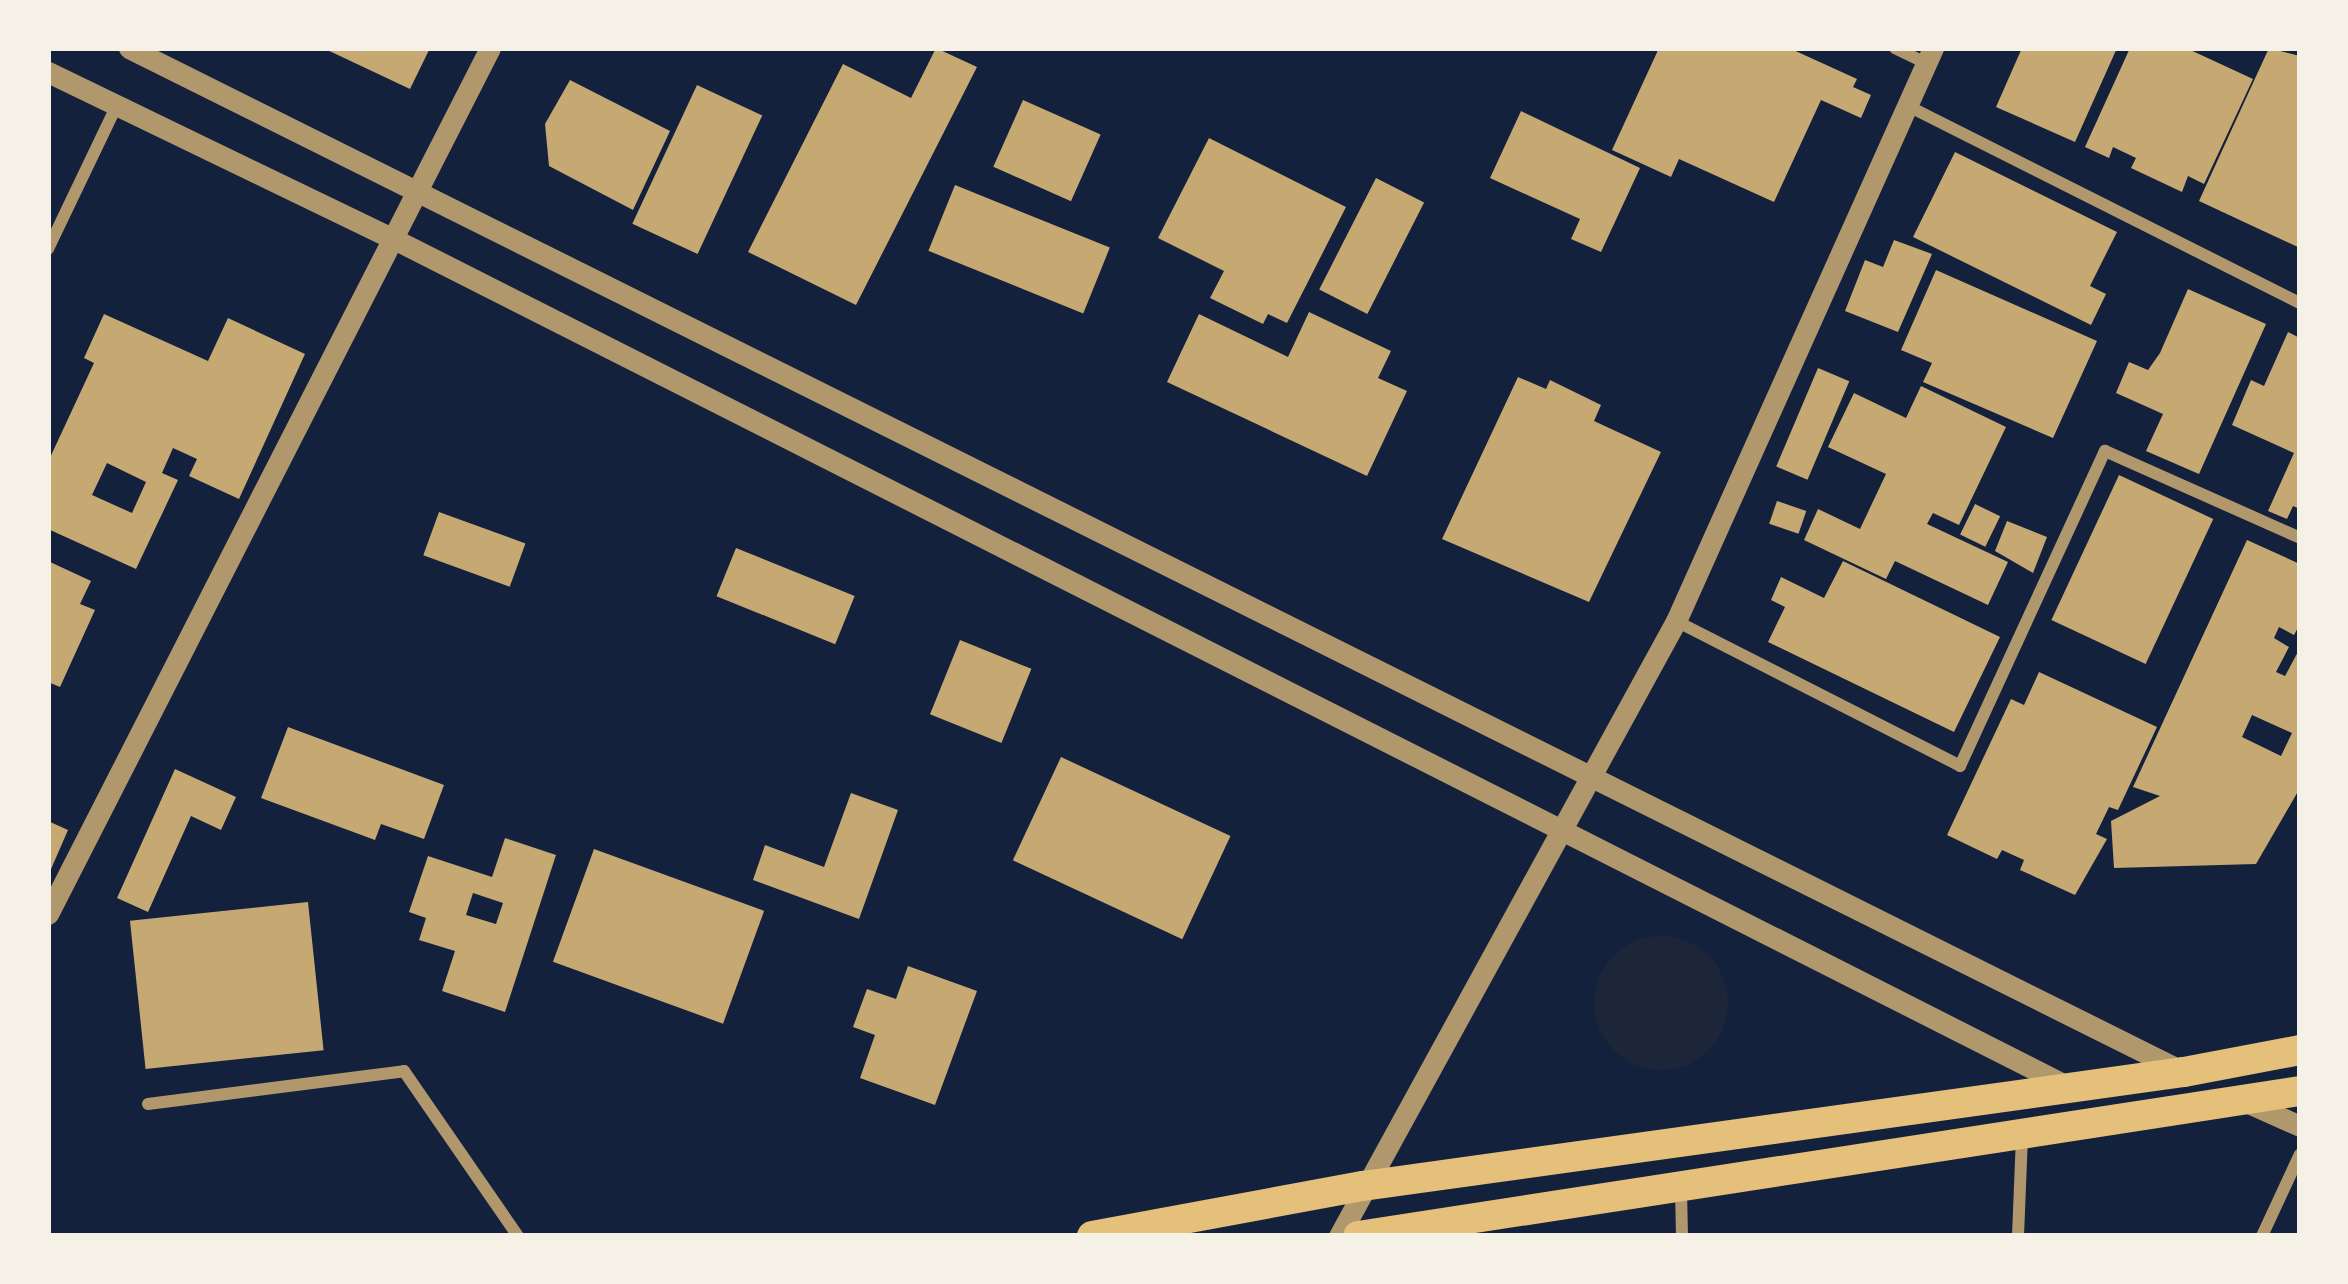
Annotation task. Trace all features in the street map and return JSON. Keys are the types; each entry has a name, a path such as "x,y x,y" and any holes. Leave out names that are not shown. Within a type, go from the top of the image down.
{"main road":[{"path":"1091,1236 1364,1186 2184,1072 2300,1050"},
{"path":"1358,1236 2300,1091"}],"street":[{"path":"129,48 2184,1072"},
{"path":"48,914 490,48"},
{"path":"1339,1236 1676,621 1930,56 1895,48"},
{"path":"48,72 392,238 2072,1088"},
{"path":"1905,104 2300,303"},
{"path":"48,249 116,105"},
{"path":"1676,621 1960,766 2104,451 2300,538"},
{"path":"148,1104 404,1071 518,1236"},
{"path":"2246,1102 2300,1126"},
{"path":"2018,1236 2022,1132"},
{"path":"2262,1236 2300,1154"},
{"path":"1681,1188 1682,1236"}],"shaded area":[{"path":"1661,936 1687,941 1708,956 1723,977 1728,1003 1723,1029 1708,1050 1687,1065 1661,1070 1635,1065 1614,1050 1599,1029 1594,1003 1599,977 1614,956 1635,941"}],"building":[{"path":"323,48 430,48 410,89"},
{"path":"936,48 977,67 856,305 748,252 843,64 911,98"},
{"path":"1659,48 1789,48 1857,79 1853,87 1871,95 1861,118 1821,100 1774,202 1679,159 1671,177 1612,150"},
{"path":"2022,48 2117,48 2075,142 1996,107"},
{"path":"2130,48 2186,48 2253,79 2204,184 2188,176 2182,192 2131,168 2136,158 2113,147 2109,158 2085,147"},
{"path":"2269,48 2300,56 2300,248 2199,201"},
{"path":"570,80 670,131 633,210 549,166 545,124"},
{"path":"697,85 762,115 698,254 632,224"},
{"path":"1023,100 1101,135 1071,201 993,167"},
{"path":"1521,111 1640,168 1601,252 1571,239 1580,219 1490,178"},
{"path":"1209,138 1346,207 1287,323 1268,314 1263,324 1210,298 1224,271 1158,238"},
{"path":"1955,152 2117,232 2090,286 2106,294 2091,325 1913,237"},
{"path":"1376,178 1424,203 1367,314 1319,289"},
{"path":"955,185 1110,248 1083,313 928,251"},
{"path":"1894,240 1932,254 1898,332 1845,311 1865,260 1883,267"},
{"path":"1936,270 2097,341 2053,438 1923,382 1932,363 1901,350"},
{"path":"2188,289 2266,324 2199,474 2146,451 2163,414 2116,393 2129,362 2148,370 2160,353"},
{"path":"1309,312 1391,351 1378,378 1407,391 1367,476 1167,382 1199,314 1288,357"},
{"path":"104,314 208,361 228,318 305,354 239,499 189,476 197,459 173,448 162,473 178,480 136,569 48,529 48,462 94,363 84,358","holes":["107,463 146,482 132,513 92,495"]},
{"path":"2288,332 2300,338 2300,509 2293,506 2287,519 2268,511 2294,453 2232,425 2251,380 2264,386"},
{"path":"1818,368 1849,381 1807,480 1776,466"},
{"path":"1518,377 1546,389 1550,380 1601,405 1594,421 1661,452 1589,602 1442,539"},
{"path":"1921,386 2006,427 1959,525 1933,513 1927,524 2008,562 1988,605 1895,561 1886,579 1804,540 1818,509 1860,529 1886,474 1828,447 1854,393 1906,418"},
{"path":"2119,475 2213,519 2146,664 2051,620"},
{"path":"1777,501 1806,511 1798,534 1769,524"},
{"path":"1975,504 2000,516 1985,547 1960,535"},
{"path":"439,512 525,543 510,587 423,555"},
{"path":"2007,521 2047,537 2033,573 1995,551"},
{"path":"2247,540 2300,564 2300,624 2294,635 2279,627 2274,638 2289,647 2276,672 2285,676 2300,648 2300,788 2256,864 2114,868 2111,821 2160,796 2133,787","holes":["2252,715 2292,733 2281,756 2242,737"]},
{"path":"736,548 855,596 835,644 717,596"},
{"path":"48,561 91,581 80,604 95,610 60,687 48,682"},
{"path":"1843,561 2000,637 1954,732 1768,642 1785,607 1771,600 1781,577 1824,598"},
{"path":"960,640 1031,669 1001,743 930,714"},
{"path":"2039,672 2157,727 2118,810 2109,807 2096,834 2107,839 2075,895 2020,870 2024,860 2002,850 1997,859 1947,835 2011,699 2024,705"},
{"path":"288,727 444,785 424,839 381,824 375,840 261,798"},
{"path":"1061,757 1230,836 1182,939 1013,860"},
{"path":"175,769 236,797 221,830 191,816 148,912 117,898"},
{"path":"851,793 898,810 859,919 753,880 765,845 824,867"},
{"path":"48,821 68,830 48,876"},
{"path":"505,838 556,855 505,1012 442,991 455,951 419,940 426,918 409,912 428,856 492,877","holes":["473,893 503,903 496,924 466,915"]},
{"path":"594,849 764,911 723,1024 553,962"},
{"path":"308,902 324,1050 146,1069 130,921"},
{"path":"908,966 977,991 935,1105 860,1078 875,1035 853,1027 867,989 896,999"}]}
